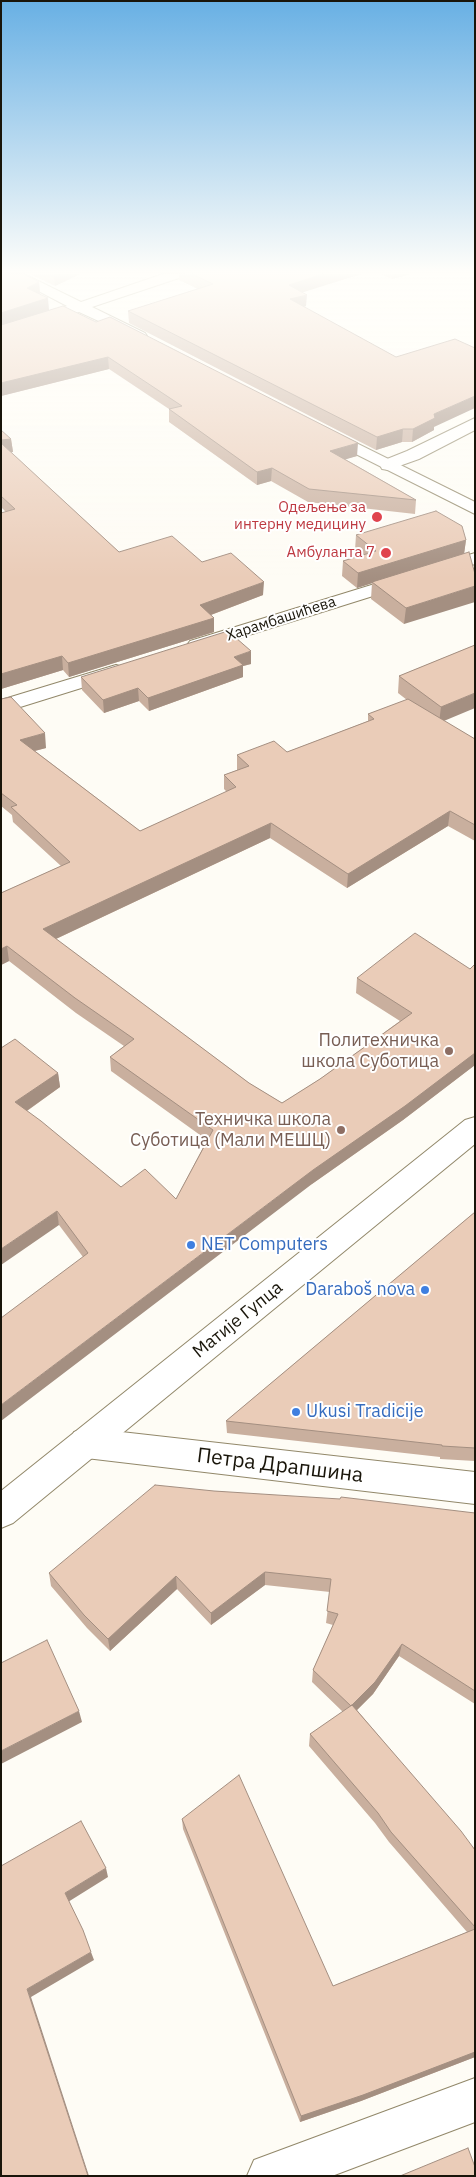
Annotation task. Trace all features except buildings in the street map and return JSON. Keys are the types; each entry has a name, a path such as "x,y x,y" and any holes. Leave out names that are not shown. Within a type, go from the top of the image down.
{"street":[{"path":"388,465 413,455 475,423"},
{"path":"310,424 475,509"},
{"name":"Харамбашићева","path":"176,652 475,558"},
{"path":"1,706 130,666"},
{"name":"Матије Гупца","path":"1,1512 475,1128"},
{"name":"Петра Драпшина","path":"86,1443 475,1488"},
{"path":"270,2176 475,2100"}],"place":[{"name":"Одељење за интерну медицину","path":"377,517"},
{"name":"Амбуланта 7","path":"386,553"},
{"name":"Политехничка школа Суботица","path":"449,1051"},
{"name":"Техничка школа Суботица (Мали МЕШЦ)","path":"341,1130"},
{"name":"NET Computers","path":"191,1245"},
{"name":"Daraboš nova","path":"425,1290"},
{"name":"Ukusi Tradicije","path":"296,1412"}]}
